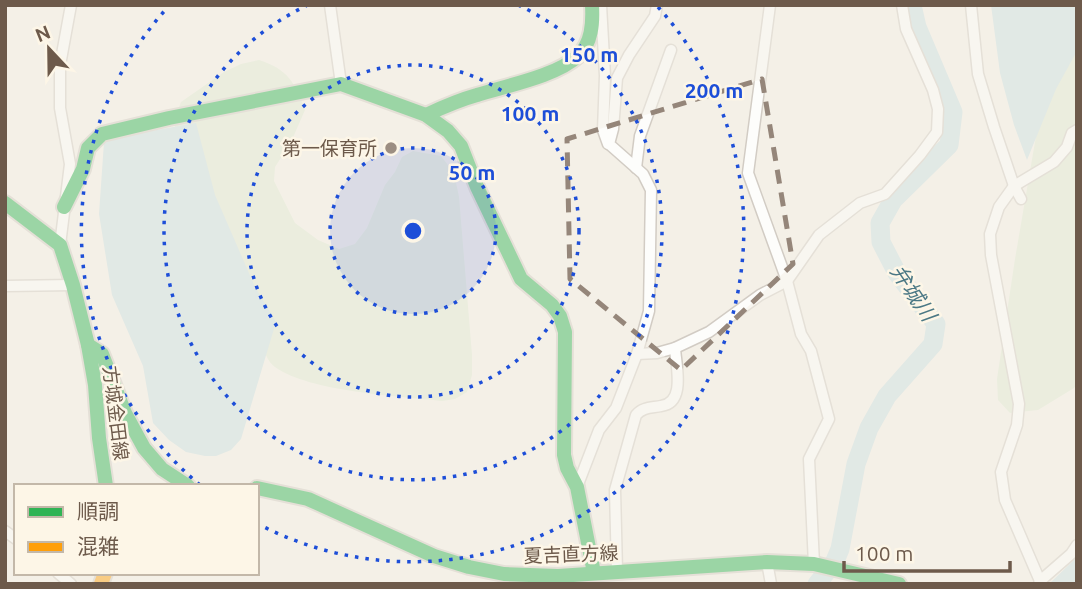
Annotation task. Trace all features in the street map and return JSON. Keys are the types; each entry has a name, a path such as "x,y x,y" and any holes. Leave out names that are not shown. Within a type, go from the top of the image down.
{"main road":[{"path":"426,115 462,99 557,69 577,57 588,44 593,28 592,5"},
{"path":"64,207 83,169 88,148 102,134 341,84 426,115 448,131 461,146 520,279 552,305 560,316 565,332 564,455 567,468 577,487 594,572"},
{"path":"5,203 60,244 88,345 102,354 125,413 144,448 163,469 185,484"},
{"name":"方城金田線","path":"88,345 106,484"},
{"name":"夏吉直方線","path":"259,488 312,500 451,562 489,572 570,580 594,572 767,562 814,564 851,572 867,580 899,584"}],"street":[{"path":"60,244 69,164 60,108 60,65 71,5"},
{"path":"330,5 341,84"},
{"path":"577,487 599,430 616,408 649,311 651,190 643,174 609,144 603,130 605,76 601,5"},
{"path":"609,144 613,130 617,78 655,16 657,5"},
{"path":"770,5 748,173 787,281 802,334 811,351 828,419 809,459 814,564"},
{"path":"636,354 675,348 709,331 760,295 787,281 819,235 860,203 885,194 920,155 937,132 938,109 933,90 906,29 902,5"},
{"path":"971,5 978,74 1014,186 1021,199"},
{"path":"636,168 640,136 671,50"},
{"path":"1077,130 1054,162 1014,186 999,207 990,234 991,256 1019,404 1017,425 1001,472 1005,500 1039,582 1072,554 1077,545"},
{"path":"5,286 73,285"},
{"path":"617,571 615,490 636,415 649,407 665,406 677,394 675,348"},
{"path":"767,562 771,584"}],"highlighted area":[{"path":"762,79 793,264 681,370 570,279 567,139"}],"green space":[{"path":"1077,5 1077,385 1038,410 1010,413 998,400 997,379 1015,259 1057,13"},
{"path":"259,60 277,68 289,78 305,110 291,142 275,167 274,181 295,223 318,240 339,249 355,244 367,228 385,185 402,157 413,151 441,156 454,173 459,197 472,355 472,375 467,392 455,399 442,401 356,392 290,375 269,361 174,133 181,102 224,72"}],"shaded area":[{"path":"991,5 1077,5 1077,51 1056,89 1027,160 1000,73"},
{"path":"196,123 215,195 255,287 276,322 241,439 231,450 216,456 186,452 169,440 153,423 143,366 112,295 99,214 104,142"},
{"path":"1077,557 1077,584 1049,584"}],"waterway":[{"name":"弁城川","path":"817,584 835,561 840,549 856,464 869,428 887,396 933,344 936,324 897,273 881,242 880,223 893,200 949,145 953,112 917,27 912,5"}],"traffic: fast":[{"path":"426,115 464,99 544,75 569,63 583,51 589,39 592,5"},
{"path":"64,207 83,169 88,148 102,134 341,84 426,115 448,131 461,146 477,187 521,279 552,305 560,316 565,332 564,455 567,468 577,487 594,573"},
{"path":"5,203 60,245 88,345 106,484"},
{"path":"88,345 102,354 125,413 144,448 162,469 185,484"},
{"path":"259,488 308,499 434,556 504,574 558,576 767,562 814,564 899,584"}],"traffic: slow":[{"path":"101,584 104,575"}],"place":[{"name":"第一保育所","path":"391,148"}]}
